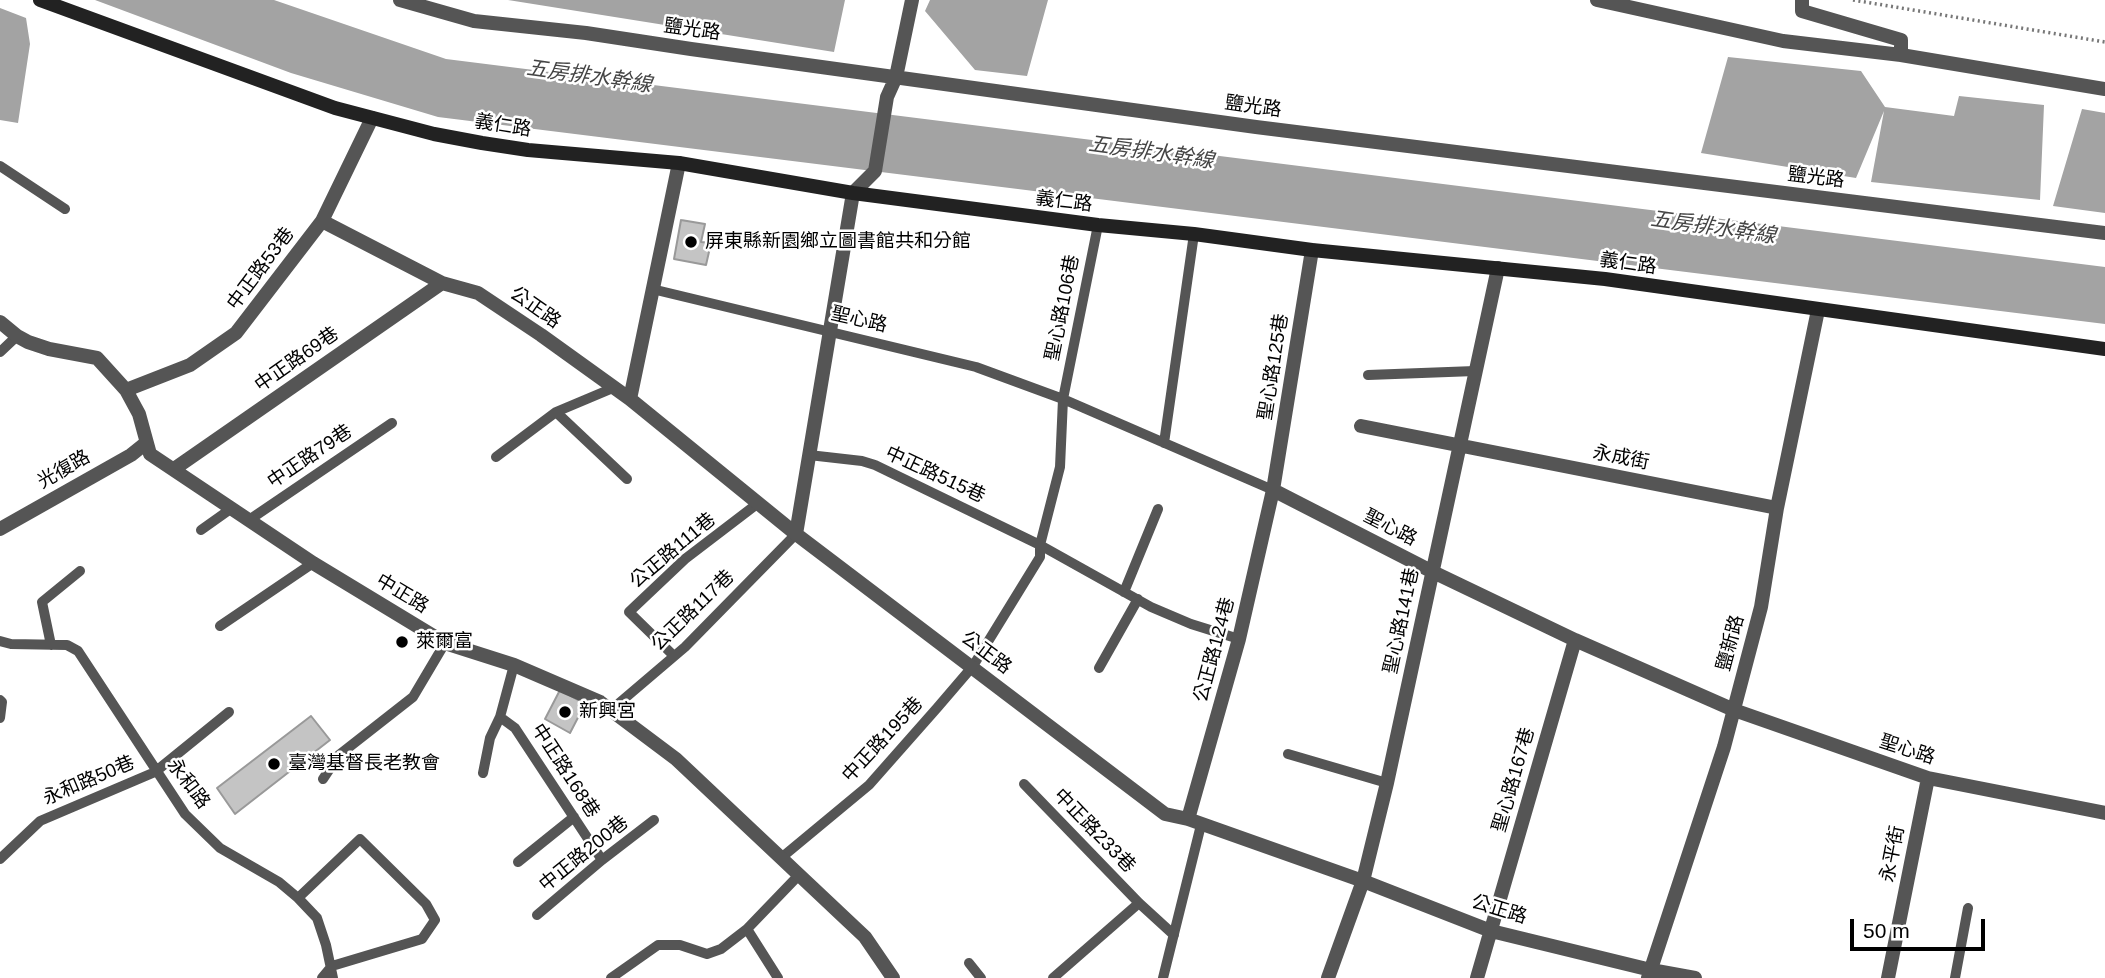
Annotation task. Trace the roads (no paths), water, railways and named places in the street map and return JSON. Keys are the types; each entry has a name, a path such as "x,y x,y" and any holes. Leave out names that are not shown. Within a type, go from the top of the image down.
{"street":[{"name":"義仁路","path":"40,0 335,108 434,134 528,150 679,163 853,193 1098,225 1194,234 1312,250 1605,279 2105,349"},
{"name":"鹽光路","path":"400,0 427,10 474,21 586,33 1269,128 2105,233"},
{"path":"796,534 853,193 875,171 887,97 897,77 912,0"},
{"path":"1597,0 1783,41 1901,55 2105,89"},
{"path":"1802,0 1802,11 1901,40 1901,55"},
{"name":"中正路53巷","path":"126,390 190,365 236,333 322,221 372,118"},
{"path":"630,399 679,163"},
{"name":"公正路","path":"322,221 442,283 478,293 630,399 796,534 1165,814 1363,881 1491,930 1649,974 1695,978"},
{"name":"聖心路125巷","path":"1273,490 1312,250"},
{"name":"聖心路141巷","path":"1328,978 1363,881 1387,783 1497,268"},
{"name":"中正路69巷","path":"174,469 442,283"},
{"name":"鹽新路","path":"1649,974 1724,747 1761,607 1777,508 1818,310"},
{"name":"中正路","path":"0,321 17,336 49,349 97,358 126,390 139,414 150,454 313,563 445,643 514,665 600,702 611,710 676,759 865,937 892,978"},
{"name":"永成街","path":"1361,426 1777,508"},
{"name":"光復路","path":"0,529 131,455 146,443"},
{"name":"聖心路","path":"1273,490 1433,572 1575,640 1734,710 1928,778 2105,813"},
{"name":"公正路124巷","path":"1195,822 1273,490"},
{"name":"聖心路167巷","path":"1477,978 1575,640"},
{"name":"永平街","path":"1888,978 1928,778"}],"lane":[{"path":"0,166 65,209"},
{"name":"聖心路106巷","path":"1040,545 1060,467 1063,398 1098,225"},
{"path":"1164,443 1194,234"},
{"name":"聖心路","path":"652,289 976,367 1063,398 1273,490"},
{"path":"0,352 17,336"},
{"path":"1368,375 1475,370"},
{"path":"496,457 556,412 613,388"},
{"path":"556,412 627,479"},
{"name":"中正路79巷","path":"249,520 391,423"},
{"name":"中正路515巷","path":"809,454 875,465 1040,545 1138,599 1191,624 1239,639"},
{"name":"公正路111巷","path":"674,656 629,612 685,558 757,503"},
{"path":"201,530 232,508"},
{"path":"1124,592 1158,509"},
{"name":"公正路117巷","path":"611,710 674,656 796,534"},
{"name":"中正路195巷","path":"781,858 869,785 972,666 1040,557 1040,545"},
{"path":"220,626 313,563"},
{"path":"51,645 42,602 80,571"},
{"path":"1099,668 1138,599"},
{"path":"0,650 5,643"},
{"name":"永和路","path":"5,643 67,645 78,651 185,814 220,848 279,882 317,918 332,966 333,978"},
{"path":"323,779 340,755 413,697 445,643"},
{"path":"483,773 490,738 500,718 514,665"},
{"path":"0,700 0,718"},
{"name":"永和路50巷","path":"0,859 40,821 155,772 229,712"},
{"name":"中正路168巷","path":"500,718 515,728 602,860"},
{"path":"1288,754 1387,783"},
{"name":"中正路233巷","path":"1024,784 1139,903 1174,935"},
{"path":"518,862 574,817"},
{"name":"中正路200巷","path":"537,915 654,820"},
{"path":"1163,978 1174,935 1195,822"},
{"path":"298,898 360,839 426,904 435,920 422,939 332,966 322,978"},
{"path":"611,978 658,944 680,946 707,954 721,948 747,929 798,876"},
{"path":"1053,978 1139,903"},
{"path":"1955,978 1968,908"},
{"path":"747,929 778,978"},
{"path":"969,963 981,978"}],"water":[{"name":"五房排水幹線","path":"95,0 274,0 446,59 2105,267 2105,324 438,117 291,73"},
{"path":"508,0 845,0 834,52"},
{"path":"930,0 1048,0 1027,76 975,70 925,11"},
{"path":"0,8 26,18 30,44 18,123 0,120"},
{"path":"1728,57 1861,71 1885,107 1954,116 1959,96 2044,105 2040,200 1871,182 1884,111 1856,178 1701,153"},
{"path":"2082,109 2105,113 2105,213 2053,206"}],"place":[{"name":"屏東縣新園鄉立圖書館共和分館","path":"691,242"},
{"name":"萊爾富","path":"402,642"},
{"name":"新興宮","path":"565,712"},
{"name":"臺灣基督長老教會","path":"274,764"}]}
